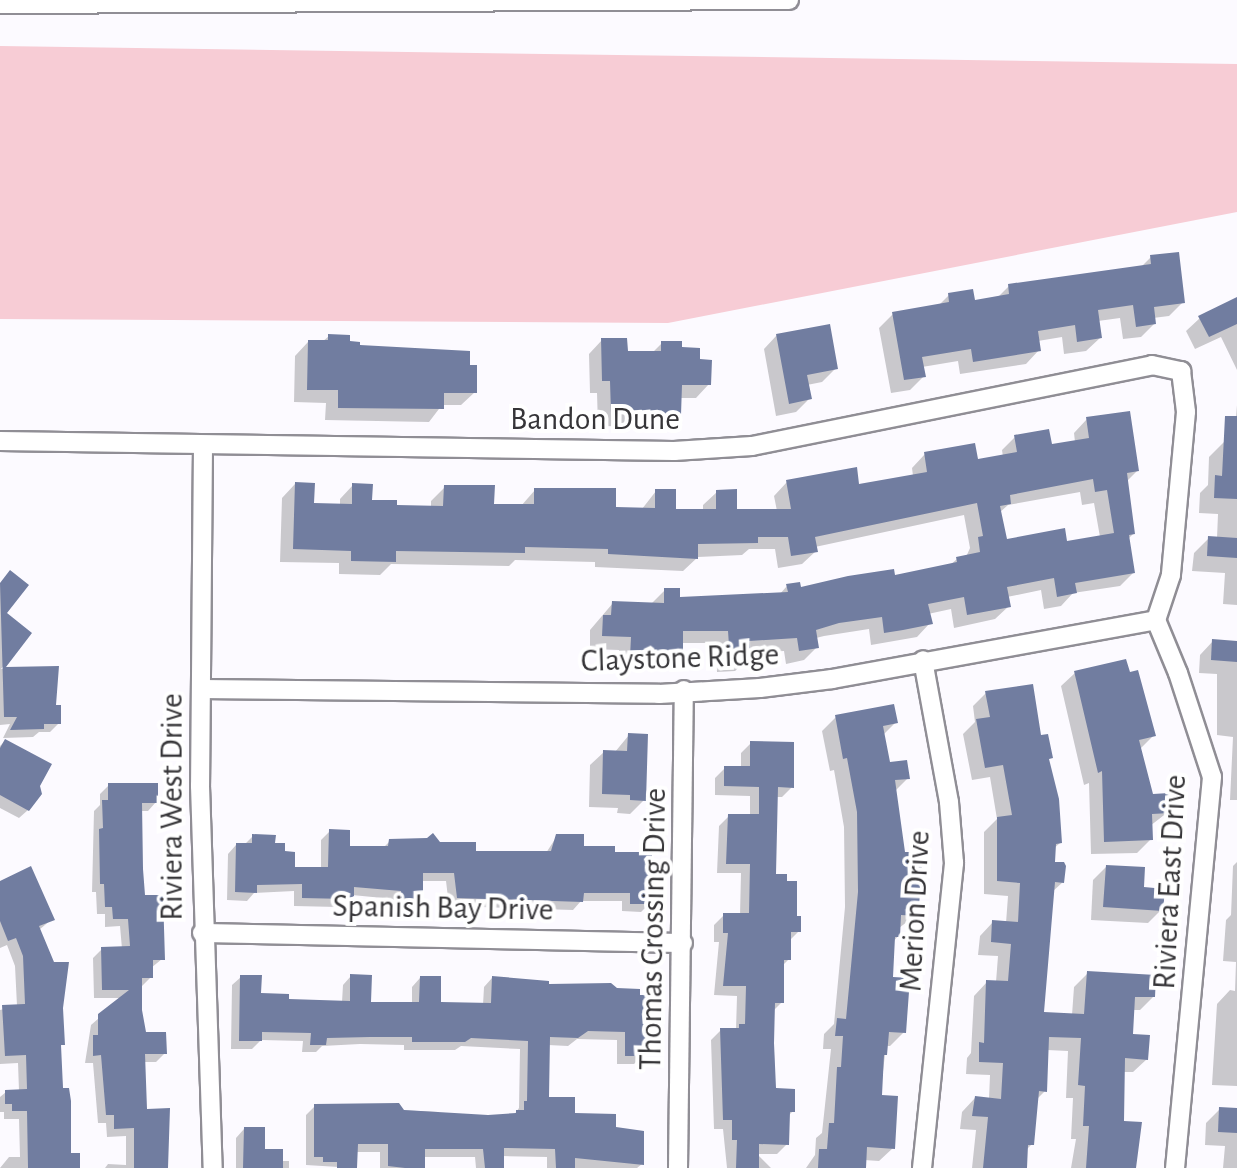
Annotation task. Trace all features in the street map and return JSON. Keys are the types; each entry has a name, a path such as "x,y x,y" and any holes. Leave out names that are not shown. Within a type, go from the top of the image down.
{"street":[{"path":"0,4 789,0"},
{"name":"Bandon Dune","path":"0,441 674,451 752,446 1152,365 1181,371 1186,412 1171,575 1156,620"},
{"name":"Riviera West Drive","path":"203,446 202,933 213,1168"},
{"name":"Claystone Ridge","path":"201,689 646,694 760,688 832,679 1156,620"},
{"name":"Riviera East Drive","path":"1156,620 1178,673 1212,777 1175,1168"},
{"name":"Merion Drive","path":"922,1168 954,863 949,802 923,660"},
{"name":"Thomas Crossing Drive","path":"678,1168 684,690"},
{"name":"Spanish Bay Drive","path":"202,933 683,943"}],"shaded area":[{"path":"0,46 1237,64 1237,212 668,323 0,319"}],"building":[{"path":"1179,252 1185,303 1154,307 1156,324 1136,327 1133,305 1098,310 1102,338 1077,342 1075,325 1038,331 1041,351 973,362 971,349 922,357 926,377 904,380 892,312 949,302 948,293 973,289 975,300 1009,294 1008,284 1151,264 1150,255"},
{"path":"1237,297 1237,324 1209,337 1198,316"},
{"path":"830,324 838,369 807,375 812,399 789,404 776,334"},
{"path":"328,334 350,335 350,341 360,342 360,345 470,351 470,365 477,365 477,393 444,393 444,409 338,408 338,390 307,390 308,340 328,340"},
{"path":"601,338 627,338 628,351 661,351 661,341 682,341 682,347 700,348 700,359 712,360 711,385 682,385 681,415 611,413 610,381 602,381"},
{"path":"1130,411 1139,471 1127,473 1135,534 1129,535 1135,573 1075,583 1077,593 1057,597 1054,578 1007,587 1011,607 967,615 964,597 928,604 933,624 903,630 884,633 882,617 839,623 816,630 819,648 799,651 797,638 749,641 751,659 730,660 728,631 683,631 683,657 630,657 631,637 602,636 603,615 611,615 612,601 664,603 664,588 680,588 680,597 788,592 786,584 800,582 801,587 894,569 895,575 957,562 956,557 980,552 978,537 983,536 977,503 815,537 818,552 791,556 788,537 758,537 758,543 698,544 698,559 608,554 608,549 525,547 525,553 396,551 396,562 351,561 351,551 293,549 295,482 315,483 314,503 352,504 352,483 373,484 372,500 397,500 397,505 443,506 444,485 495,485 494,504 534,504 534,488 616,488 616,507 655,508 655,489 676,489 676,509 716,509 716,490 737,489 737,509 791,509 786,480 857,467 859,484 927,472 924,452 975,443 978,459 1017,452 1014,435 1049,429 1052,444 1089,438 1086,417","holes":["1093,479 1095,492 1107,490 1114,533 1067,541 1065,528 1007,539 1000,506 1011,504 1010,495"]},
{"path":"1225,416 1237,416 1237,499 1214,498 1215,475 1222,476"},
{"path":"1208,536 1237,538 1237,558 1207,556"},
{"path":"10,570 29,585 7,613 32,633 6,667 59,666 56,705 61,705 61,724 44,724 44,729 10,730 17,717 4,717 0,583"},
{"path":"1212,639 1237,641 1237,662 1211,660"},
{"path":"1126,659 1130,672 1138,670 1156,736 1139,740 1153,794 1169,793 1170,813 1152,814 1153,840 1104,842 1102,771 1098,773 1074,671"},
{"path":"1033,684 1041,735 1048,734 1053,758 1049,759 1059,799 1062,843 1056,844 1055,862 1064,862 1066,866 1064,883 1055,882 1044,1012 1084,1014 1087,971 1156,975 1155,997 1135,997 1133,1034 1150,1035 1148,1060 1125,1058 1124,1121 1142,1122 1136,1168 1086,1168 1089,1126 1083,1126 1085,1086 1078,1085 1081,1038 1049,1037 1047,1092 1039,1091 1034,1145 1028,1145 1027,1168 983,1168 988,1117 972,1116 975,1096 1001,1099 1003,1063 979,1062 979,1042 984,1043 986,980 1008,981 1011,944 991,942 992,920 1018,922 1020,883 997,881 997,817 1012,815 1003,765 985,768 976,719 990,717 985,691"},
{"path":"894,704 898,723 883,726 890,762 907,760 910,779 895,780 905,852 921,852 922,872 918,916 901,915 900,937 895,937 893,977 910,978 906,1033 889,1032 887,1055 884,1055 882,1095 898,1096 895,1149 867,1147 866,1168 818,1168 819,1149 827,1149 829,1123 834,1123 837,1067 841,1067 843,1036 835,1036 837,1018 846,1019 858,892 857,812 835,715"},
{"path":"628,733 648,734 646,801 630,800 630,795 602,794 603,750 627,751"},
{"path":"5,739 52,764 40,786 42,794 29,811 0,795 0,748"},
{"path":"750,741 794,742 794,788 778,787 776,874 787,874 787,881 797,881 797,916 801,916 801,932 791,932 791,960 784,960 784,1003 775,1003 776,1088 795,1089 795,1112 790,1112 789,1145 759,1144 759,1168 736,1168 737,1140 732,1140 732,1120 723,1120 720,1028 739,1028 739,1024 745,1024 746,986 723,986 728,933 723,933 723,913 749,913 750,864 726,864 728,814 759,814 759,787 724,786 724,766 750,766"},
{"path":"108,783 158,783 158,803 142,803 143,869 145,895 163,895 165,960 153,960 153,978 142,978 142,1010 146,1032 166,1032 167,1054 145,1054 147,1109 170,1108 168,1168 134,1168 134,1128 114,1129 114,1115 106,1115 101,1055 93,1056 93,1035 98,1035 98,1014 129,990 102,990 101,947 130,946 128,919 113,919 112,907 105,907 104,884 100,884 99,829 103,828 102,800 108,800"},
{"path":"329,829 350,830 350,846 388,846 389,839 427,838 433,833 440,842 476,842 476,851 551,851 556,834 584,834 584,846 615,846 615,852 652,852 652,904 630,904 630,893 584,893 583,902 457,898 454,873 423,873 423,899 401,898 401,891 354,887 354,896 348,899 302,898 302,884 257,885 257,893 235,892 236,843 252,843 252,834 276,835 275,843 285,843 285,851 295,852 295,867 328,867"},
{"path":"1106,865 1145,867 1144,887 1165,889 1163,911 1103,907"},
{"path":"31,866 55,920 39,926 54,962 69,962 63,1008 65,1045 61,1045 63,1088 69,1088 71,1153 80,1153 80,1168 28,1168 27,1111 12,1111 12,1104 5,1104 5,1090 27,1089 26,1055 5,1056 2,1005 25,1004 23,956 16,938 8,941 0,921 0,881"},
{"path":"350,974 372,975 371,1002 419,1002 420,976 441,976 441,1002 491,1003 492,976 549,981 549,984 611,983 617,988 640,989 640,995 649,995 650,1000 645,1056 625,1056 625,1032 588,1031 578,1038 550,1037 549,1097 575,1097 575,1113 616,1114 616,1127 644,1131 644,1165 575,1158 575,1168 556,1168 555,1149 504,1148 504,1168 485,1168 483,1149 425,1149 425,1168 405,1168 388,1166 388,1144 358,1144 357,1168 337,1168 337,1162 323,1162 323,1157 314,1157 314,1104 399,1103 404,1110 488,1115 516,1113 516,1110 524,1110 524,1101 527,1101 528,1041 471,1038 465,1042 412,1042 412,1037 370,1037 327,1038 326,1045 310,1045 311,1033 262,1032 262,1041 239,1041 240,975 262,975 261,993 289,994 289,999 350,1001"},
{"path":"1219,1107 1237,1108 1237,1133 1218,1132"},
{"path":"244,1127 265,1127 265,1149 283,1149 283,1168 243,1168"}]}
